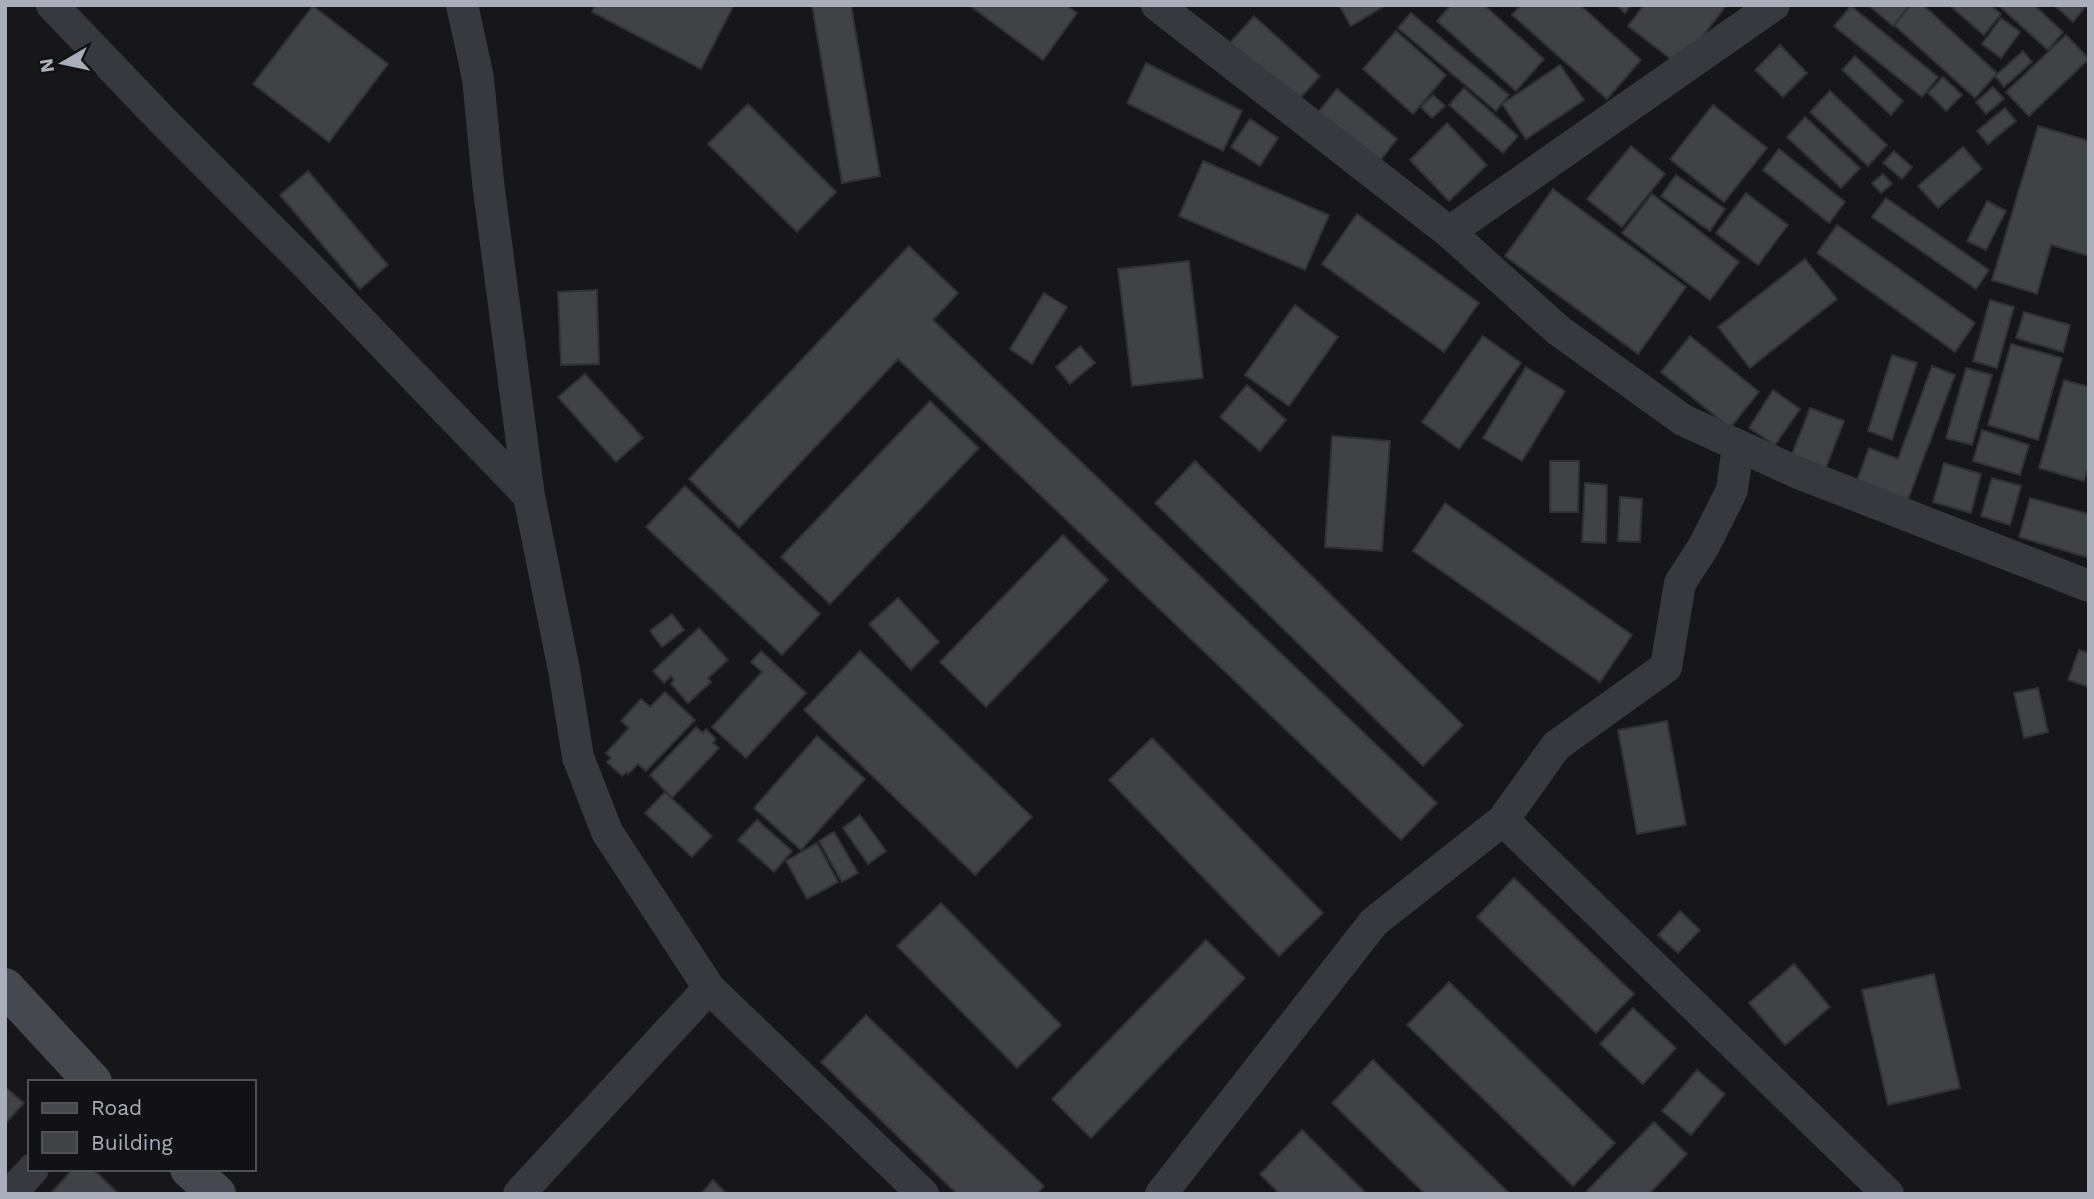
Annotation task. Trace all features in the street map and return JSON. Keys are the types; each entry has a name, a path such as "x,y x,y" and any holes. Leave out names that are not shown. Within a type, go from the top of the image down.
{"main road":[{"path":"5,987 91,1080"},
{"path":"191,1171 217,1194"}],"street":[{"path":"52,5 529,496"},
{"path":"462,5 478,78 488,181 529,496 564,670 578,757 607,832 709,988 923,1194"},
{"path":"1157,5 1449,232 1558,330 1683,420 1796,472 2089,586"},
{"path":"1449,232 1774,5"},
{"path":"1161,1194 1374,922 1503,820 1556,746 1666,667 1680,583 1704,546 1732,490 1738,445"},
{"path":"1503,820 1888,1194"},
{"path":"519,1194 709,988"},
{"path":"10,1194 31,1171"}],"building":[{"path":"595,5 734,5 701,69 592,12"},
{"path":"812,5 851,5 880,176 842,183"},
{"path":"969,5 1066,5 1077,13 1043,60"},
{"path":"1339,5 1386,5 1351,26"},
{"path":"1451,5 1484,5 1544,59 1516,91 1437,21"},
{"path":"1521,5 1580,5 1641,60 1607,99 1512,15"},
{"path":"1616,5 1631,5 1625,13"},
{"path":"1644,5 1725,7 1680,66 1628,26"},
{"path":"1868,5 1910,5 1893,26"},
{"path":"1911,5 1923,5 1997,73 1975,98 1894,25"},
{"path":"1949,5 1990,5 2001,14 1984,35"},
{"path":"1998,5 2034,5 2063,32 2048,50"},
{"path":"2054,5 2087,5 2073,22"},
{"path":"313,6 388,64 329,142 253,84"},
{"path":"1851,6 1938,77 1922,97 1834,26"},
{"path":"1411,13 1509,95 1496,111 1398,28"},
{"path":"1254,16 1320,76 1294,105 1228,45"},
{"path":"2001,18 2020,32 2001,58 1982,44"},
{"path":"1396,31 1446,75 1413,114 1363,69"},
{"path":"2066,35 2089,59 2029,116 2006,92"},
{"path":"1780,45 1807,73 1783,97 1755,70"},
{"path":"2023,51 2032,62 2004,87 1995,76"},
{"path":"1855,56 1903,101 1891,115 1842,70"},
{"path":"1146,63 1242,111 1223,151 1127,103"},
{"path":"1560,65 1584,100 1526,139 1502,104"},
{"path":"1943,77 1962,95 1946,111 1928,93"},
{"path":"1993,87 2004,99 1986,114 1976,102"},
{"path":"1464,88 1518,136 1503,153 1449,105"},
{"path":"1337,89 1397,139 1379,162 1318,112"},
{"path":"1830,91 1887,145 1868,166 1810,112"},
{"path":"1433,95 1445,106 1432,118 1421,107"},
{"path":"748,104 836,192 797,232 708,144"},
{"path":"1713,105 1767,148 1724,202 1670,159"},
{"path":"2005,108 2016,121 1988,144 1977,131"},
{"path":"1805,117 1860,168 1841,188 1787,137"},
{"path":"1250,119 1278,138 1260,166 1231,147"},
{"path":"1447,123 1487,165 1449,201 1410,160"},
{"path":"2038,126 2089,141 2089,256 2051,245 2037,294 1992,280"},
{"path":"1631,146 1665,174 1622,227 1587,199"},
{"path":"1963,147 1982,169 1938,208 1918,186"},
{"path":"1779,149 1845,202 1829,223 1763,170"},
{"path":"1894,151 1912,167 1902,179 1883,163"},
{"path":"1203,161 1329,215 1305,270 1179,216"},
{"path":"308,171 388,265 360,289 280,195"},
{"path":"1883,174 1892,184 1881,193 1872,183"},
{"path":"1676,175 1725,209 1710,231 1661,196"},
{"path":"1553,189 1686,287 1638,354 1505,256"},
{"path":"1746,193 1788,225 1758,265 1716,233"},
{"path":"1652,194 1739,262 1710,300 1622,233"},
{"path":"1886,198 1989,270 1976,289 1872,217"},
{"path":"1987,201 2006,211 1986,250 1967,241"},
{"path":"1357,214 1479,303 1444,352 1322,264"},
{"path":"1837,225 1975,323 1955,352 1817,253"},
{"path":"909,246 958,293 933,320 1437,803 1401,840 898,359 739,528 689,479"},
{"path":"1805,259 1837,299 1750,368 1718,327"},
{"path":"1189,261 1203,378 1132,386 1118,269"},
{"path":"597,290 599,364 561,365 558,292"},
{"path":"1044,293 1067,307 1032,364 1010,349"},
{"path":"1990,300 2014,307 1997,368 1973,361"},
{"path":"1295,305 1338,337 1289,406 1245,375"},
{"path":"2024,312 2070,325 2063,352 2016,338"},
{"path":"1483,336 1521,363 1459,449 1422,422"},
{"path":"1690,336 1759,392 1730,428 1661,372"},
{"path":"2011,344 2062,358 2038,440 1988,425"},
{"path":"1080,346 1095,363 1070,384 1056,367"},
{"path":"1892,355 1917,363 1892,440 1868,431"},
{"path":"1932,366 1955,375 1907,502 1856,483 1869,448 1898,459"},
{"path":"1526,367 1565,391 1522,461 1483,438"},
{"path":"1966,368 1992,375 1972,445 1946,438"},
{"path":"585,374 643,438 616,462 558,397"},
{"path":"2064,380 2089,387 2089,466 2084,481 2039,468"},
{"path":"1247,385 1286,420 1260,451 1220,417"},
{"path":"1773,390 1800,409 1775,445 1749,428"},
{"path":"930,401 979,448 830,604 781,557"},
{"path":"1810,408 1844,421 1825,470 1791,457"},
{"path":"1982,430 2029,445 2020,475 1973,461"},
{"path":"1332,436 1390,441 1382,551 1325,547"},
{"path":"1195,461 1463,725 1423,766 1155,503"},
{"path":"1550,461 1579,461 1578,512 1550,512"},
{"path":"1944,463 1981,474 1971,513 1933,502"},
{"path":"1992,478 2021,486 2010,525 1981,516"},
{"path":"1585,483 1607,485 1606,543 1582,542"},
{"path":"685,486 820,614 782,655 646,527"},
{"path":"1620,497 1642,499 1640,542 1618,541"},
{"path":"2030,498 2089,514 2089,558 2019,537"},
{"path":"1445,503 1632,635 1600,682 1413,551"},
{"path":"1063,535 1108,580 986,707 940,662"},
{"path":"898,598 939,642 911,670 869,624"},
{"path":"672,614 684,630 662,647 650,631"},
{"path":"699,628 728,660 708,678 711,682 688,703 671,684 674,680 671,676 664,683 653,671"},
{"path":"2079,650 2089,653 2089,687 2068,680"},
{"path":"761,651 806,693 746,758 712,727 762,672 751,662"},
{"path":"860,651 1032,817 975,875 804,710"},
{"path":"2038,688 2048,732 2024,738 2014,693"},
{"path":"665,692 695,720 646,771 638,764 622,776 607,762 611,758 606,753 629,728 621,721 641,699 650,707"},
{"path":"1667,721 1686,825 1637,834 1618,730"},
{"path":"696,727 703,733 706,729 716,739 713,743 719,748 672,798 650,775"},
{"path":"817,736 865,779 801,850 754,808"},
{"path":"1152,738 1323,913 1279,956 1109,780"},
{"path":"665,792 712,836 692,857 645,813"},
{"path":"860,815 886,851 868,864 843,828"},
{"path":"757,820 792,851 774,872 738,840"},
{"path":"834,832 858,873 842,882 819,841"},
{"path":"817,843 838,882 807,899 786,861"},
{"path":"1514,878 1634,994 1596,1033 1477,917"},
{"path":"941,903 1061,1025 1017,1068 897,946"},
{"path":"1680,911 1700,930 1678,953 1658,935"},
{"path":"1206,940 1245,978 1091,1138 1052,1099"},
{"path":"1794,964 1830,1007 1785,1045 1749,1003"},
{"path":"1934,974 1960,1088 1888,1105 1862,990"},
{"path":"1449,982 1615,1143 1573,1186 1407,1025"},
{"path":"1633,1008 1676,1048 1643,1084 1600,1044"},
{"path":"866,1015 1044,1186 1037,1194 957,1194 821,1062"},
{"path":"1373,1060 1510,1194 1425,1194 1332,1103"},
{"path":"1697,1070 1725,1094 1691,1135 1662,1111"},
{"path":"5,1087 24,1103 5,1124"},
{"path":"1654,1122 1687,1154 1649,1194 1584,1194"},
{"path":"1302,1130 1367,1194 1280,1194 1260,1174"},
{"path":"71,1171 95,1171 119,1194 50,1194"},
{"path":"713,1180 727,1194 701,1194"}]}
